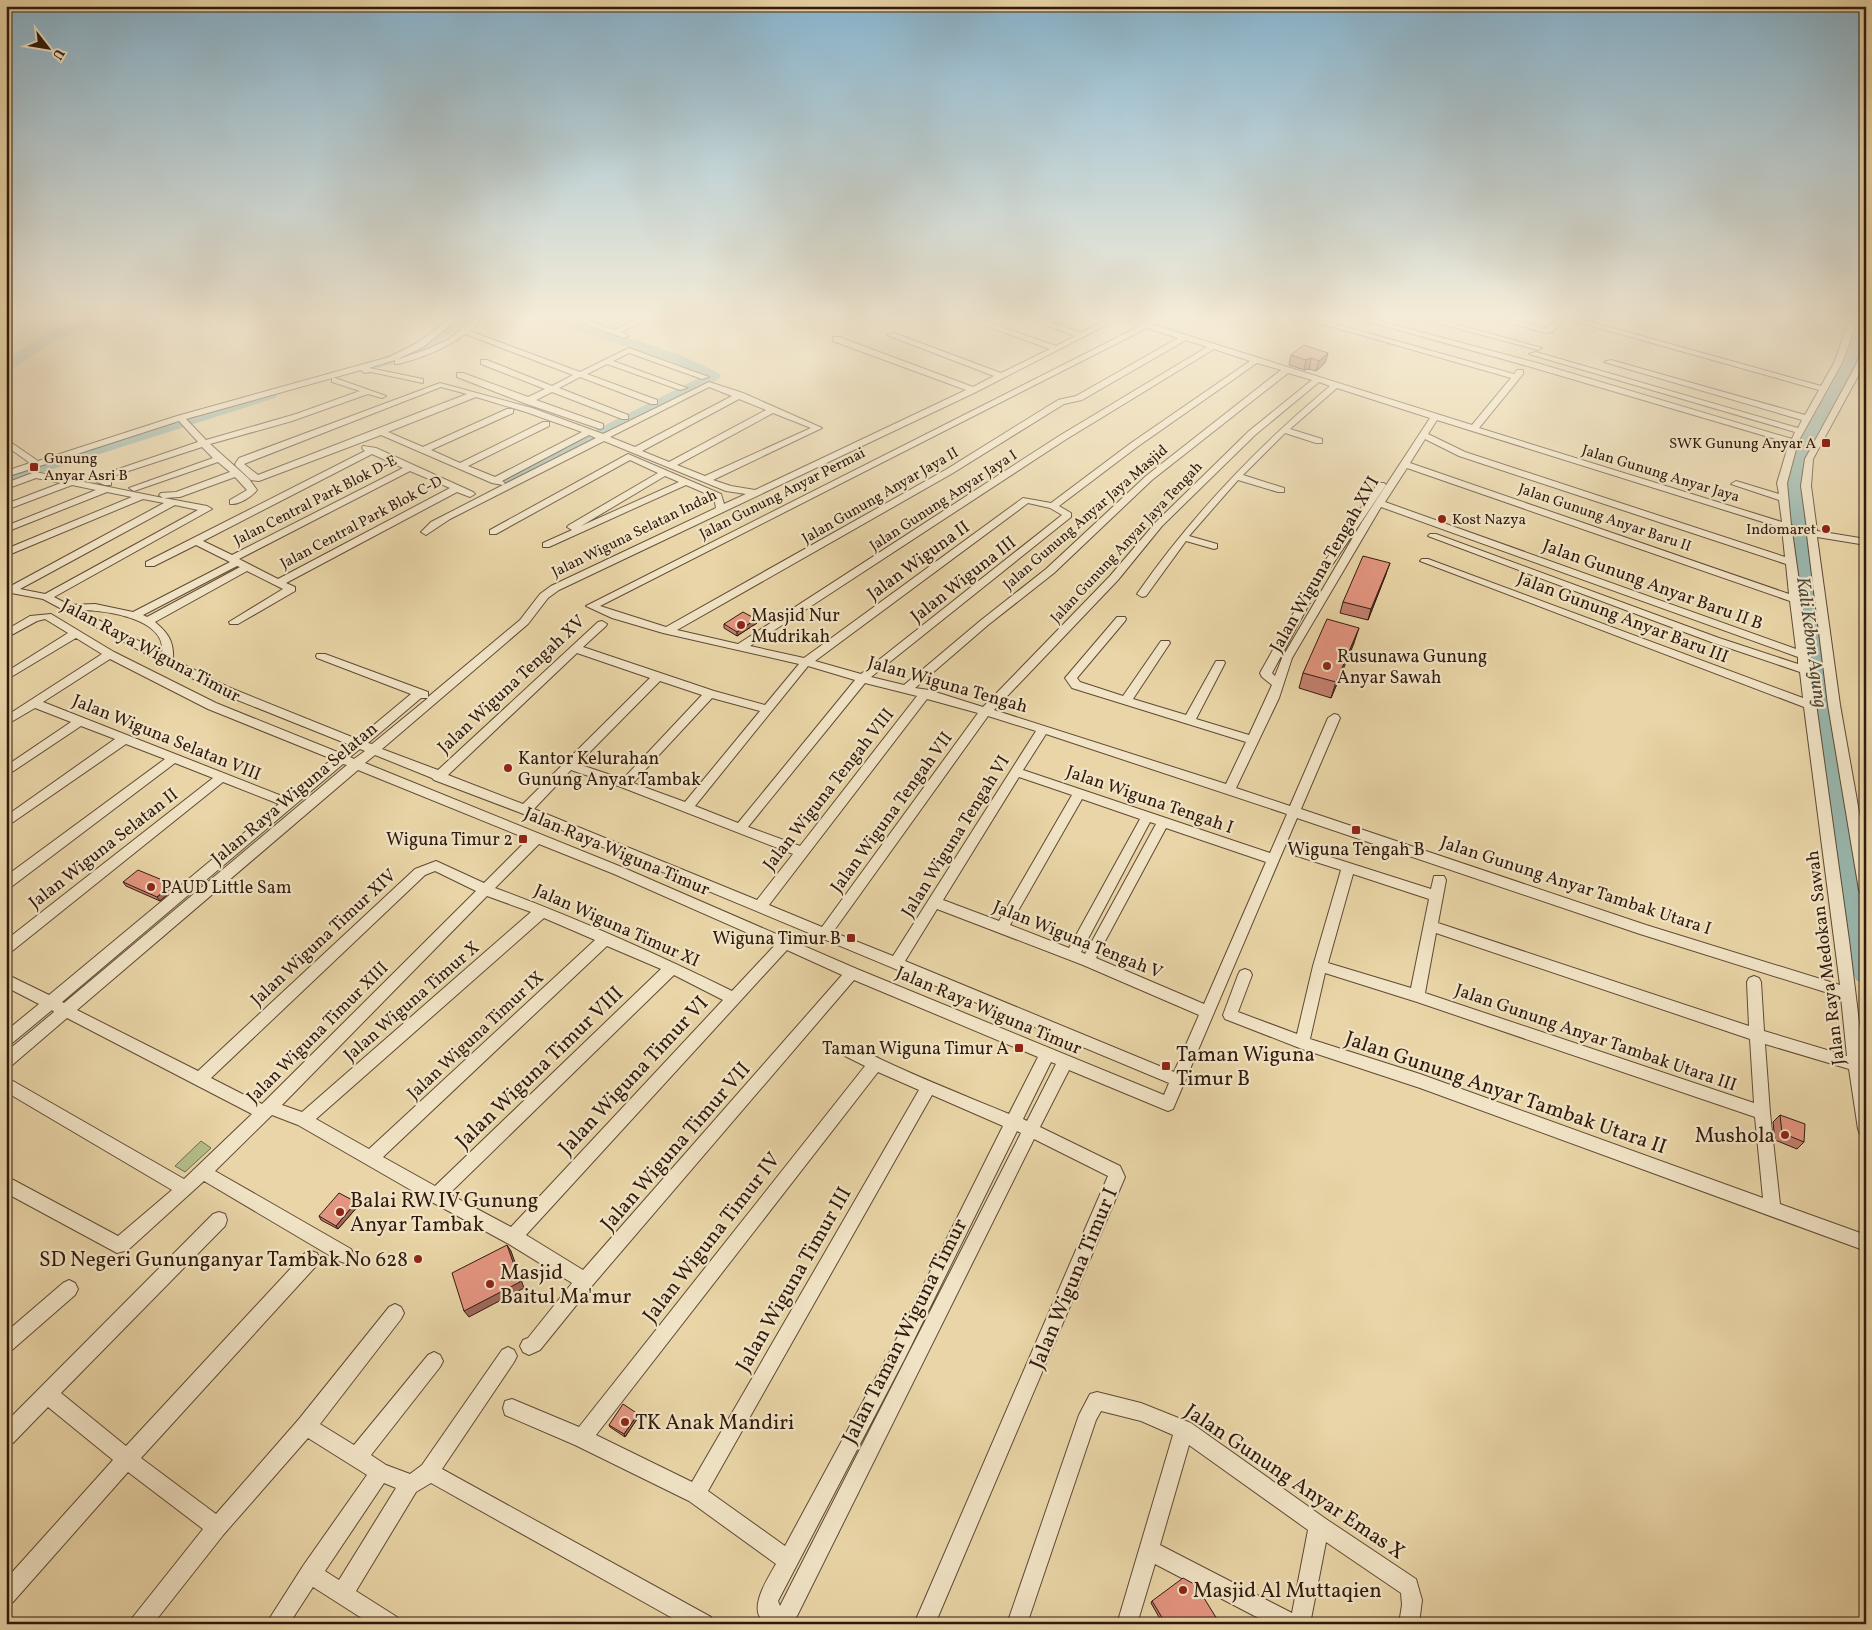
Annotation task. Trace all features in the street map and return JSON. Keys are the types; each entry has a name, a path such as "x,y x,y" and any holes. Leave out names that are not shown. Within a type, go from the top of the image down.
{"street":[{"path":"51,468 259,395"},
{"path":"6,486 28,473 37,464 281,395"},
{"path":"46,597 207,510 175,498 95,480 97,477 209,444 356,395"},
{"path":"414,395 242,460 239,464 256,478 381,432 472,395"},
{"path":"479,395 518,406 667,469 729,489 754,492"},
{"path":"514,395 600,426"},
{"path":"527,400 538,395"},
{"path":"571,395 625,416"},
{"path":"636,395 654,402"},
{"path":"381,432 497,482 677,395"},
{"path":"705,480 768,449 808,424 740,395"},
{"path":"493,532 740,395"},
{"name":"Jalan Wiguna Selatan Indah","path":"535,610 544,596 555,588 720,508 962,395"},
{"name":"Jalan Gunung Anyar Permai","path":"592,604 1008,395"},
{"name":"Jalan Gunung Anyar Jaya II","path":"667,631 950,471 1061,402 1084,395"},
{"name":"Jalan Gunung Anyar Jaya I","path":"741,647 1062,438 1133,395"},
{"path":"1053,506 1134,445 1206,395"},
{"name":"Jalan Gunung Anyar Jaya Masjid","path":"907,689 984,623 1050,571 1149,478 1254,395"},
{"name":"Jalan Gunung Anyar Jaya Tengah","path":"986,711 1114,578 1159,524 1252,433 1299,395"},
{"path":"1142,594 1184,537 1236,476 1283,430 1324,395"},
{"name":"Jalan Gunung Anyar Jaya","path":"1364,395 1790,528 1809,532"},
{"path":"1474,429 1501,395"},
{"path":"1635,395 1794,442"},
{"path":"1687,395 1800,431"},
{"path":"1725,395 1806,418"},
{"name":"Jalan Raya Medokan Sawah","path":"1821,395 1806,418 1794,442 1782,478 1790,528 1790,562 1804,655 1856,1065 1866,1129"},
{"path":"1844,395 1809,459 1806,486 1809,532 1834,705 1866,890"},
{"path":"465,398 591,437"},
{"path":"686,482 549,543 580,521 667,469 774,410"},
{"path":"6,411 8,414 6,416"},
{"path":"424,450 510,411"},
{"path":"1278,684 1270,680 1266,673 1317,580 1353,524 1431,416"},
{"name":"Jalan Wiguna Tengah XVI","path":"1229,790 1278,684 1287,658 1379,503 1423,435 1431,416"},
{"path":"187,421 209,444 219,459 237,473 252,490 233,502"},
{"path":"461,466 546,424"},
{"path":"1283,430 1319,441"},
{"path":"1423,435 1462,454 1790,562"},
{"path":"426,532 434,524 447,516 591,437"},
{"path":"7,443 37,464"},
{"path":"150,564 369,449 470,494"},
{"path":"134,488 219,459"},
{"name":"Jalan Gunung Anyar Baru II","path":"1405,464 1795,599"},
{"name":"Jalan Central Park Blok D-E","path":"239,563 414,469"},
{"path":"667,469 686,482 718,496"},
{"path":"6,474 28,473 143,496 175,498"},
{"path":"8,589 175,498 237,473"},
{"path":"1236,476 1281,490"},
{"path":"6,507 72,482"},
{"path":"1736,484 1784,498"},
{"path":"6,529 106,488"},
{"name":"Jalan Central Park Blok C-D","path":"278,583 457,488"},
{"path":"718,496 729,489"},
{"path":"6,553 24,545 42,545 111,509 143,496"},
{"path":"718,496 720,508"},
{"name":"Jalan Wiguna II","path":"687,808 806,662 1026,500 1053,506"},
{"name":"Jalan Gunung Anyar Baru II B","path":"1379,503 1804,655"},
{"name":"Jalan Wiguna III","path":"863,678 1068,516 1053,506"},
{"path":"1809,532 1866,542"},
{"path":"1433,536 1706,636 1805,670"},
{"path":"1184,537 1214,546"},
{"path":"196,541 291,590 234,622"},
{"name":"Jalan Gunung Anyar Baru III","path":"1425,561 1810,705"},
{"path":"135,615 239,563"},
{"path":"146,622 239,563"},
{"name":"Jalan Raya Wiguna Timur","path":"8,589 46,597 224,690 374,750 441,773 634,856 1178,1080"},
{"name":"Jalan Wiguna Tengah","path":"592,604 591,606 611,615 667,631 806,662 986,711 1229,790 1293,813"},
{"path":"69,608 100,606 135,615 164,636 169,647 167,660"},
{"name":"Jalan Raya Wiguna Selatan","path":"6,1061 374,750 524,622 535,610"},
{"name":"Jalan Raya Wiguna Timur","path":"6,635 34,618 48,616 110,654 212,706 619,871 852,973 1166,1103 1169,1102 1293,813"},
{"path":"1121,619 1071,678 1076,685 1127,699 1252,740"},
{"name":"Jalan Wiguna Tengah XV","path":"441,773 577,650 602,624"},
{"path":"6,677 75,634"},
{"path":"1127,699 1165,643"},
{"path":"577,650 710,694 766,709"},
{"path":"6,721 110,654"},
{"path":"321,656 418,694 433,698"},
{"path":"1190,719 1220,663"},
{"path":"525,810 571,766 658,676"},
{"path":"741,827 863,678"},
{"name":"Jalan Wiguna Tengah VIII","path":"760,907 925,693"},
{"name":"Jalan Raya Wiguna Selatan","path":"6,1040 418,694"},
{"path":"626,784 710,694"},
{"name":"Jalan Wiguna Selatan VIII","path":"34,703 288,803"},
{"name":"Jalan Wiguna Tengah VII","path":"824,934 986,711"},
{"path":"1293,813 1334,718"},
{"path":"6,772 81,720"},
{"name":"Jalan Wiguna Tengah VI","path":"896,963 1043,729"},
{"path":"6,824 124,739"},
{"path":"6,883 174,758"},
{"path":"571,766 626,784 741,827 801,852"},
{"name":"Jalan Wiguna Tengah I","path":"1016,772 1273,859"},
{"name":"Jalan Wiguna Selatan II","path":"6,948 222,777"},
{"path":"1001,929 1079,794"},
{"name":"Jalan Gunung Anyar Tambak Utara I","path":"1293,813 1754,965 1847,993"},
{"path":"1072,956 1147,817"},
{"path":"1088,961 1163,822"},
{"name":"Jalan Wiguna Timur XIII","path":"6,1184 117,1245 126,1240 185,1189 267,1110 537,838"},
{"path":"1299,852 1436,896"},
{"path":"619,871 634,856"},
{"name":"Jalan Wiguna Timur XIV","path":"200,1079 420,872 436,866 485,890"},
{"path":"1302,1043 1320,966 1348,868"},
{"path":"1417,996 1439,880"},
{"name":"Jalan Wiguna Timur XI","path":"485,890 542,911 672,968 733,998"},
{"name":"Jalan Wiguna Tengah V","path":"934,902 1088,961 1207,1012"},
{"name":"Jalan Wiguna Timur X","path":"304,1120 542,911"},
{"path":"1430,926 1757,1035 1856,1065"},
{"name":"Jalan Wiguna Timur IX","path":"371,1158 605,939"},
{"name":"Jalan Wiguna Timur VI","path":"513,1237 785,943"},
{"name":"Jalan Gunung Anyar Tambak Utara III","path":"1320,966 1417,996 1762,1113"},
{"name":"Jalan Wiguna Timur VIII","path":"436,1196 672,968"},
{"name":"Jalan Wiguna Timur VII","path":"529,1346 534,1344 585,1281 852,973"},
{"name":"Jalan Gunung Anyar Tambak Utara II","path":"1245,975 1230,1015 1302,1043 1420,1081 1866,1243"},
{"path":"6,980 200,1079 267,1110 304,1120 436,1196 513,1237 585,1281"},
{"path":"1754,982 1762,1113 1772,1209"},
{"name":"Jalan Wiguna Timur I","path":"850,1051 875,1064 1031,1130 1114,1172 1117,1177 924,1624"},
{"name":"Jalan Taman Wiguna Timur","path":"780,1618 906,1356 1012,1122 1047,1054"},
{"name":"Jalan Taman Wiguna Timur","path":"780,1618 768,1600 1031,1130 1065,1062"},
{"name":"Jalan Wiguna Timur IV","path":"582,1438 875,1064"},
{"path":"6,1084 185,1189"},
{"name":"Jalan Wiguna Timur III","path":"696,1494 929,1087"},
{"path":"202,1172 345,1255"},
{"path":"6,1436 219,1220"},
{"path":"6,1595 127,1459 311,1259"},
{"path":"6,1344 69,1289"},
{"path":"140,1624 218,1527 306,1426 395,1313"},
{"path":"343,1593 410,1484 419,1481 430,1472 508,1356"},
{"path":"357,1457 434,1361"},
{"path":"47,1394 127,1459 218,1527"},
{"name":"Jalan Gunung Anyar Emas X","path":"1017,1624 1088,1415 1096,1401 1141,1412 1184,1430 1319,1526 1408,1586 1412,1593 1409,1624"},
{"path":"512,1408 582,1438 696,1494 789,1561"},
{"path":"306,1426 380,1472 410,1484"},
{"path":"1127,1624 1184,1430"},
{"path":"276,1624 380,1472"},
{"path":"430,1472 704,1624"},
{"path":"1300,1624 1319,1526"},
{"path":"1149,1550 1292,1624"},
{"path":"310,1574 390,1624"}],"green space":[{"path":"201,1141 211,1148 185,1172 175,1166"}],"building":[{"name":"Rusunawa Gunung Anyar Sawah","path":"1363,556 1390,563 1371,609 1343,602"},
{"name":"Masjid Nur Mudrikah","path":"743,612 756,619 737,632 724,624"},
{"name":"Rusunawa Gunung Anyar Sawah","path":"1327,619 1359,628 1336,682 1303,673"},
{"name":"PAUD Little Sam","path":"138,870 172,884 157,897 123,882"},
{"path":"1780,1115 1805,1124 1804,1142 1782,1133"},
{"name":"Balai RW IV Gunung Anyar Tambak","path":"339,1193 356,1202 336,1226 319,1216"},
{"name":"Masjid Baitul Ma'mur","path":"507,1245 520,1282 464,1311 452,1273"},
{"name":"TK Anak Mandiri","path":"623,1404 638,1414 624,1434 609,1425"},
{"name":"Masjid Al Muttaqien","path":"1183,1578 1196,1585 1220,1624 1166,1624 1152,1601"}],"waterway":[{"path":"6,479 270,395"},
{"path":"508,480 676,395"},
{"name":"Kali Kebon Agung","path":"1833,395 1801,453 1795,478 1797,524 1829,759 1866,974"}],"place":[{"name":"SWK Gunung Anyar A","path":"1826,443"},
{"name":"Gunung Anyar Asri B","path":"34,467"},
{"name":"Kost Nazya","path":"1442,519"},
{"name":"Indomaret","path":"1826,529"},
{"name":"Masjid Nur Mudrikah","path":"741,625"},
{"name":"Rusunawa Gunung Anyar Sawah","path":"1327,666"},
{"name":"Kantor Kelurahan Gunung Anyar Tambak","path":"508,768"},
{"name":"Wiguna Tengah B","path":"1356,830"},
{"name":"Wiguna Timur 2","path":"523,839"},
{"name":"PAUD Little Sam","path":"151,887"},
{"name":"Wiguna Timur B","path":"851,938"},
{"name":"Taman Wiguna Timur A","path":"1019,1048"},
{"name":"Taman Wiguna Timur B","path":"1166,1066"},
{"name":"Mushola","path":"1785,1135"},
{"name":"Balai RW IV Gunung Anyar Tambak","path":"340,1212"},
{"name":"SD Negeri Gununganyar Tambak No 628","path":"418,1259"},
{"name":"Masjid Baitul Ma'mur","path":"490,1284"},
{"name":"TK Anak Mandiri","path":"625,1422"},
{"name":"Masjid Al Muttaqien","path":"1183,1590"}]}
